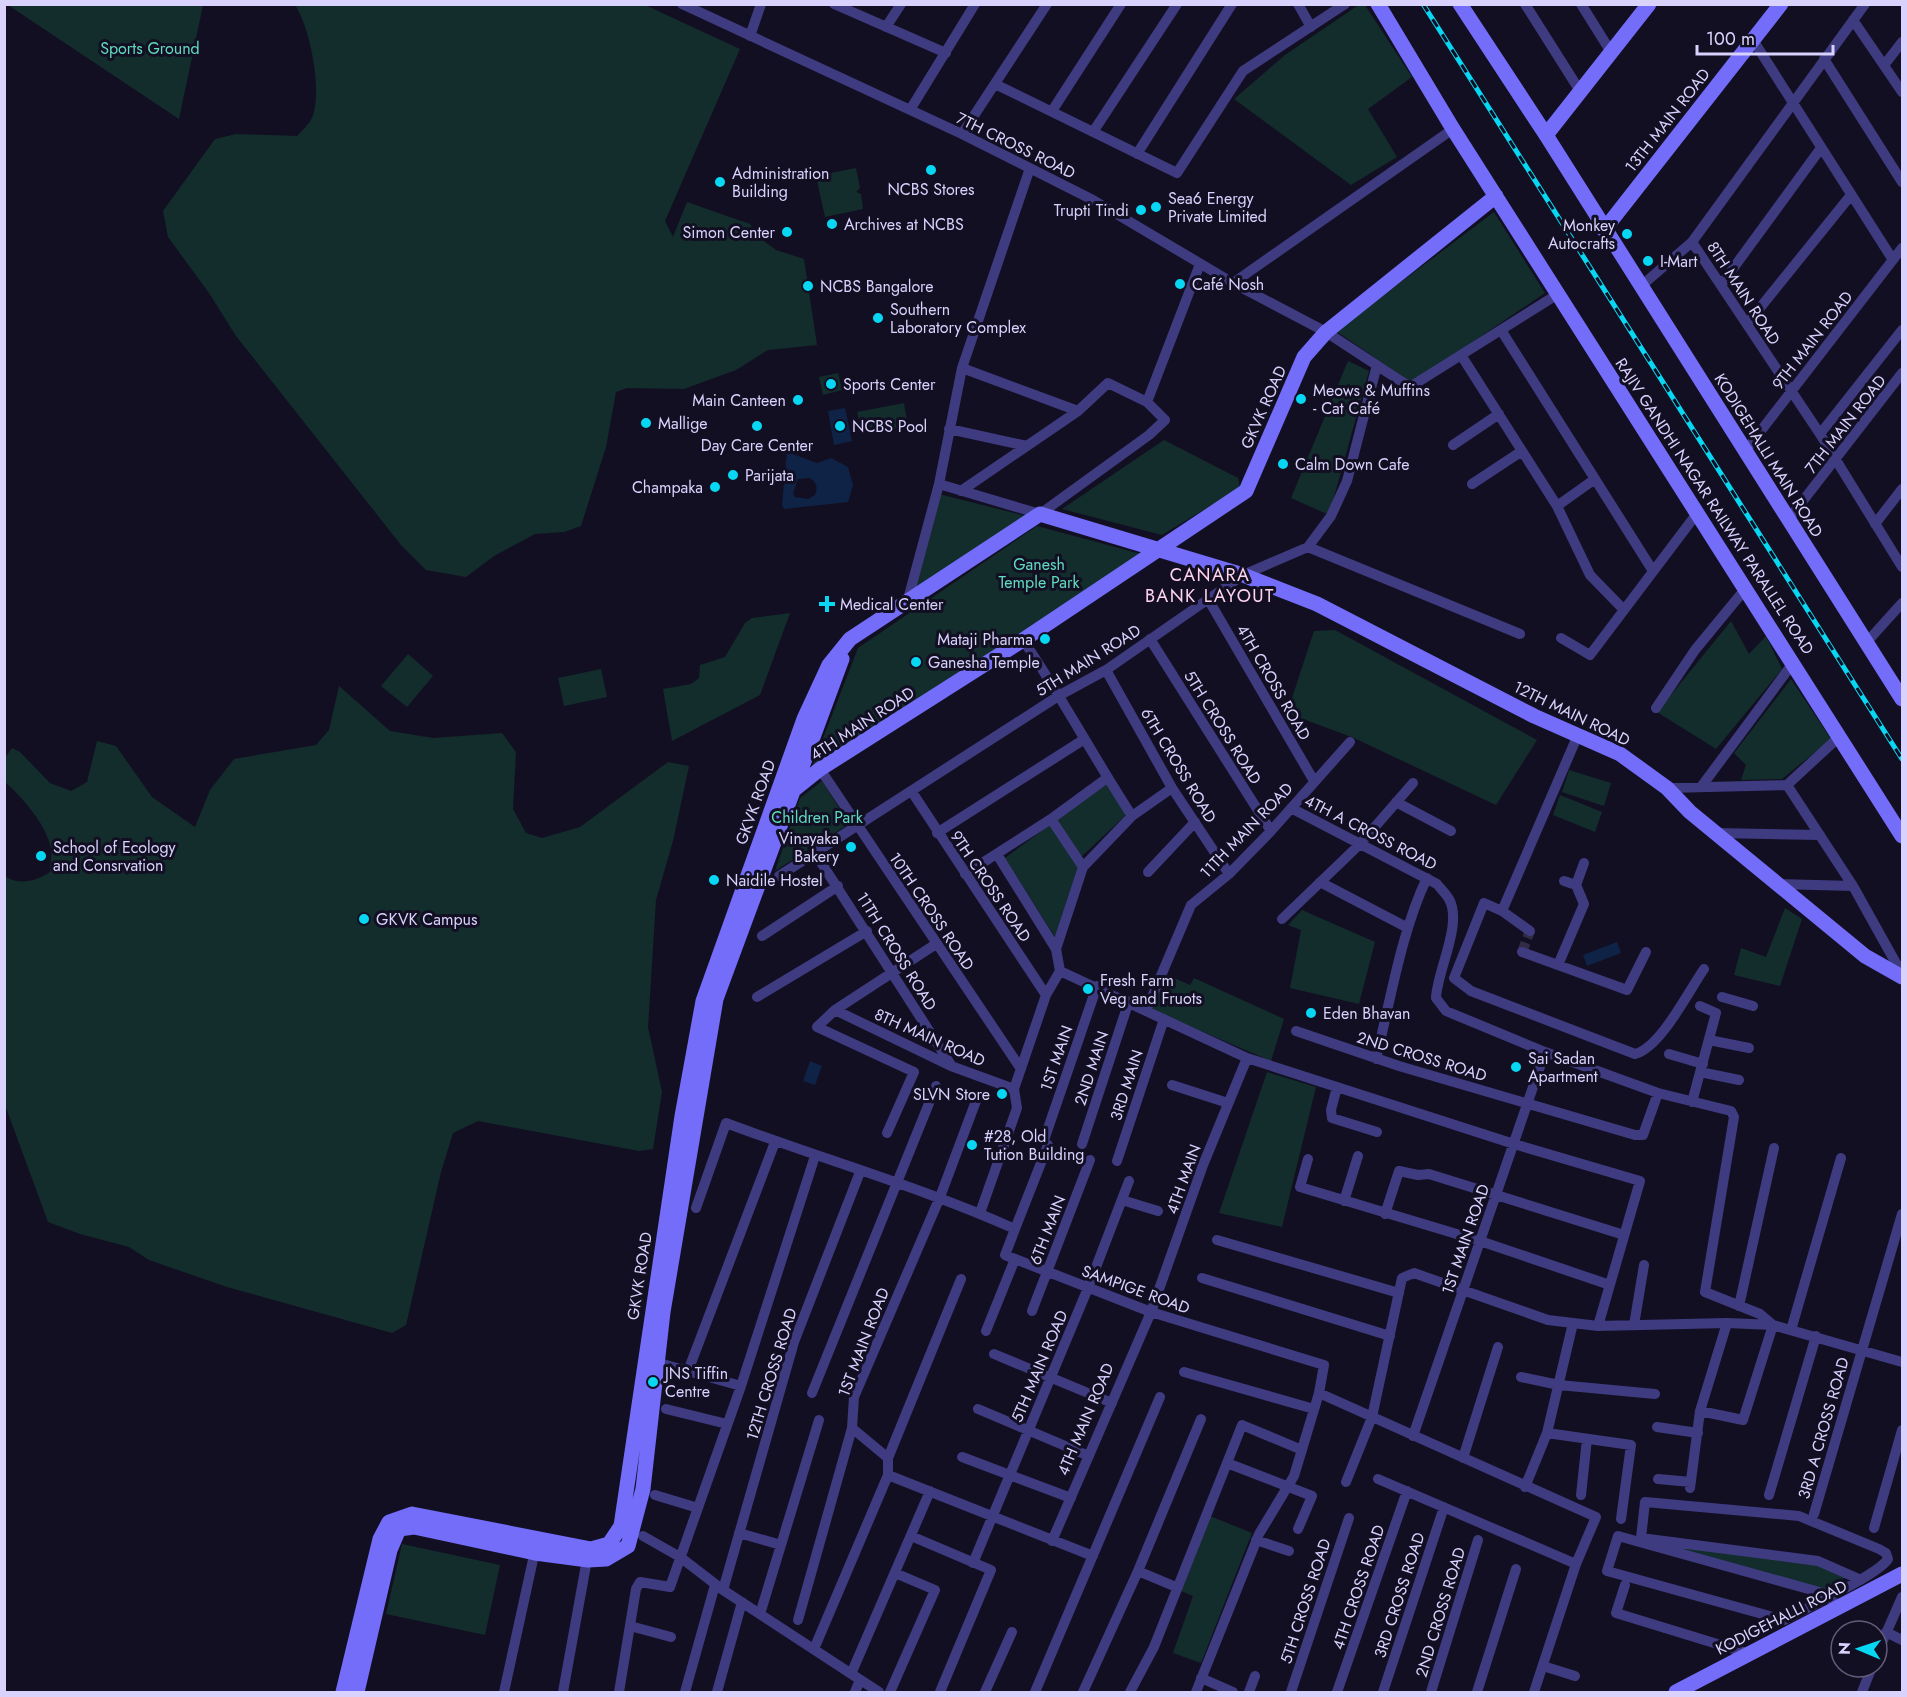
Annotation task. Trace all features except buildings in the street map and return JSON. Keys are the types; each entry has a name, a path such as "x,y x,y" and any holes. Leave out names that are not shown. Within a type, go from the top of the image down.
{"main road":[{"path":"1378,4 1496,196"},
{"name":"KODIGEHALLI MAIN ROAD","path":"1460,4 1546,135 1866,643 1901,694"},
{"path":"1546,135 1649,4"},
{"name":"13TH MAIN ROAD","path":"1604,230 1781,4"},
{"name":"RAJIV GANDHI NAGAR RAILWAY PARALLEL ROAD","path":"1496,196 1902,836"},
{"name":"GKVK ROAD","path":"1159,548 1246,491 1304,357 1326,332 1496,196"},
{"path":"1040,514 1159,548"},
{"name":"GKVK ROAD","path":"588,1554 609,1544 621,1526 651,1361 689,1117 703,1001 781,803 804,719 825,674 850,639 1040,514"},
{"name":"12TH MAIN ROAD","path":"1159,548 1243,575 1317,604 1577,737 1620,754 1668,788 1690,812 1865,956 1902,975"},
{"name":"4TH MAIN ROAD","path":"795,789 820,770 1023,640 1159,548"},
{"name":"GKVK ROAD","path":"781,803 795,789 815,726 850,639"},
{"path":"343,1692 380,1539 389,1522 412,1514 537,1546"},
{"path":"357,1692 390,1550 399,1529 414,1527 588,1554"},
{"name":"KODIGEHALLI ROAD","path":"1676,1692 1750,1653 1835,1601 1902,1574"}],"street":[{"name":"7TH CROSS ROAD","path":"682,4 962,134 1093,200 1233,283 1326,332 1410,387 1461,355"},
{"path":"750,36 761,4"},
{"path":"834,4 946,53"},
{"path":"886,27 901,4"},
{"path":"910,110 975,4"},
{"path":"962,134 1047,4"},
{"path":"1052,111 1121,4"},
{"path":"1093,132 1177,4"},
{"path":"1137,154 1232,4"},
{"path":"1298,4 1311,27"},
{"path":"995,84 1177,173 1243,71 1345,4"},
{"path":"1526,4 1580,91"},
{"path":"1581,4 1611,52"},
{"name":"8TH MAIN ROAD","path":"1865,4 1692,242 1820,434 1902,566"},
{"path":"1853,20 1902,92"},
{"path":"1753,40 1893,260"},
{"path":"1885,64 1902,42"},
{"path":"1824,58 1902,182"},
{"path":"1233,283 1453,129"},
{"path":"1721,285 1821,148"},
{"path":"907,603 939,484 962,368 1030,168"},
{"path":"1747,324 1851,195"},
{"path":"1640,287 1692,242"},
{"name":"9TH MAIN ROAD","path":"1746,450 1902,248"},
{"path":"1147,402 1200,264"},
{"path":"1558,294 1461,355 1557,506 1590,575 1624,610"},
{"path":"1501,330 1653,571"},
{"path":"1820,434 1902,330"},
{"path":"1377,365 1347,481 1331,516 1308,547 1520,634"},
{"path":"962,368 1078,411"},
{"name":"7TH MAIN ROAD","path":"1788,520 1902,374"},
{"path":"939,484 961,491 1040,514 1149,435 1166,420 1147,402 1108,383 1078,411 961,491"},
{"path":"1453,445 1498,414"},
{"path":"949,429 1027,446"},
{"path":"1472,484 1522,451"},
{"path":"1557,506 1595,479"},
{"path":"1875,524 1902,489"},
{"path":"1561,638 1590,655 1698,512"},
{"name":"5TH MAIN ROAD","path":"779,876 1060,695 1106,670 1243,575 1308,547"},
{"path":"1656,708 1695,650 1746,588"},
{"name":"4TH CROSS ROAD","path":"1208,599 1314,781"},
{"path":"1866,643 1902,603"},
{"name":"5TH CROSS ROAD","path":"1150,639 1271,831"},
{"path":"1023,640 1060,695 1083,740 1132,816"},
{"path":"1701,787 1793,663"},
{"name":"6TH CROSS ROAD","path":"1106,670 1172,788 1230,874"},
{"path":"1668,788 1787,785 1840,736"},
{"path":"1502,911 1577,737"},
{"path":"937,833 1083,740"},
{"name":"11TH MAIN ROAD","path":"1146,1011 1191,905 1230,874 1350,742"},
{"name":"10TH CROSS ROAD","path":"820,770 1021,1069"},
{"path":"965,874 998,856 1107,778"},
{"path":"1282,919 1359,844 1413,783"},
{"path":"1787,785 1853,885 1902,975"},
{"path":"1056,950 1083,867 1132,816 1172,788"},
{"name":"9TH CROSS ROAD","path":"912,792 1046,995"},
{"path":"1396,802 1451,831"},
{"name":"4TH A CROSS ROAD","path":"1291,808 1437,884 1450,901 1452,925 1437,985 1436,998 1446,1011 1545,1052"},
{"path":"1051,819 1083,867"},
{"path":"1148,872 1195,822"},
{"path":"1715,832 1820,835"},
{"name":"11TH CROSS ROAD","path":"815,853 867,931 951,1066"},
{"path":"980,1213 1017,1108 1014,1089 1046,995 1060,971 1056,950 998,856"},
{"path":"1558,965 1584,904 1576,885 1584,862"},
{"path":"1376,1059 1408,928 1417,898 1427,878"},
{"path":"1564,881 1576,885"},
{"path":"1320,882 1408,928"},
{"path":"1776,884 1853,885"},
{"path":"762,936 838,886"},
{"path":"1530,931 1502,911 1484,903 1454,978 1471,991 1635,1054 1644,1052 1662,1032 1704,969"},
{"path":"756,997 867,931"},
{"path":"887,1133 914,1072 817,1028 835,1010 936,944"},
{"path":"1522,952 1627,990 1646,952"},
{"path":"1060,971 1097,986 1247,1058 1514,1144 1640,1181 1598,1326"},
{"name":"1ST MAIN","path":"1015,1229 1097,986"},
{"path":"1722,997 1753,1006"},
{"name":"2ND MAIN","path":"1082,1144 1129,1001"},
{"path":"1692,1102 1716,1013 1700,1006"},
{"name":"8TH MAIN ROAD","path":"835,1010 951,1066 1014,1089"},
{"name":"3RD MAIN","path":"1117,1161 1164,1019"},
{"name":"2ND CROSS ROAD","path":"1296,1031 1376,1059 1643,1135 1658,1093"},
{"path":"1709,1040 1749,1048"},
{"path":"1545,1052 1658,1093 1731,1111 1734,1117 1705,1292 1760,1314 1773,1325"},
{"name":"1ST MAIN ROAD","path":"1413,1436 1545,1052"},
{"path":"1669,1054 1701,1068 1738,1080"},
{"name":"4TH MAIN","path":"1151,1312 1228,1103 1247,1058"},
{"path":"1172,1085 1228,1103"},
{"path":"812,1393 898,1185 936,1086"},
{"path":"1337,1087 1331,1110 1332,1118 1377,1132"},
{"name":"1ST MAIN ROAD","path":"798,1620 852,1428 854,1397 940,1197 975,1101"},
{"path":"696,1208 726,1123 980,1213 1015,1229 1005,1255 1015,1259 986,1330"},
{"path":"688,1371 775,1142"},
{"path":"1739,1306 1774,1148"},
{"path":"619,1692 636,1589 640,1582 670,1587 741,1386 815,1156"},
{"path":"1344,1201 1358,1156"},
{"path":"1791,1330 1841,1158"},
{"path":"1308,1159 1300,1187 1480,1241 1610,1285"},
{"name":"6TH MAIN","path":"1032,1311 1090,1160"},
{"path":"1385,1214 1399,1171 1418,1175 1429,1174 1624,1235"},
{"name":"12TH CROSS ROAD","path":"685,1692 719,1588 740,1533 794,1342 860,1172"},
{"name":"5TH MAIN ROAD","path":"973,1563 1088,1288 1129,1181"},
{"path":"1122,1200 1158,1211"},
{"path":"1862,1351 1902,1214"},
{"path":"1217,1240 1399,1293"},
{"name":"SAMPIGE ROAD","path":"1015,1259 1151,1312 1323,1365 1319,1393"},
{"path":"1634,1325 1644,1264"},
{"path":"1346,1482 1372,1418 1402,1278 1414,1273 1548,1320 1598,1326 1727,1323 1773,1325 1902,1362"},
{"path":"1202,1278 1390,1336"},
{"path":"814,1648 888,1475 888,1458 961,1279"},
{"name":"4TH MAIN ROAD","path":"1052,1541 1151,1312"},
{"path":"1525,1487 1547,1433 1573,1323"},
{"path":"1658,1479 1691,1485 1700,1411 1727,1323"},
{"path":"1700,1411 1743,1420 1773,1325"},
{"path":"1769,1495 1816,1336"},
{"path":"1463,1458 1498,1347"},
{"name":"3RD A CROSS ROAD","path":"1814,1514 1862,1351"},
{"path":"994,1354 1112,1403"},
{"path":"651,1361 741,1386"},
{"path":"1184,1372 1314,1409"},
{"path":"1521,1377 1559,1385 1655,1394"},
{"path":"1196,1692 1256,1540 1287,1487 1302,1450 1319,1393 1596,1517 1576,1564 1534,1692"},
{"path":"1035,1692 1160,1397"},
{"path":"666,1409 727,1424"},
{"path":"978,1409 1089,1456"},
{"path":"1083,1692 1138,1571 1201,1419"},
{"path":"760,1614 819,1420"},
{"path":"1130,1692 1154,1647 1242,1425 1302,1450"},
{"path":"1657,1427 1698,1433"},
{"path":"852,1428 888,1458"},
{"path":"1874,1528 1902,1430"},
{"path":"1547,1433 1631,1445 1621,1519"},
{"path":"1581,1494 1587,1439"},
{"path":"962,1457 1071,1498"},
{"path":"1227,1464 1312,1496 1298,1529"},
{"path":"888,1475 1093,1556"},
{"path":"1378,1479 1576,1564"},
{"path":"855,1692 855,1677 930,1491"},
{"name":"4TH CROSS ROAD","path":"1337,1692 1407,1491"},
{"path":"655,1495 698,1508"},
{"path":"1835,1601 1618,1536 1607,1571 1784,1620 1835,1601 1859,1579 1885,1563 1886,1553 1798,1516 1645,1502 1641,1538 1818,1561 1859,1579"},
{"name":"3RD CROSS ROAD","path":"1383,1692 1444,1507"},
{"name":"5TH CROSS ROAD","path":"1291,1692 1348,1518"},
{"path":"740,1533 781,1545"},
{"path":"643,1536 680,1557 719,1588 879,1692"},
{"path":"911,1536 991,1570 940,1692"},
{"path":"1256,1540 1289,1551"},
{"name":"2ND CROSS ROAD","path":"1431,1692 1478,1540"},
{"path":"504,1692 537,1546"},
{"path":"563,1692 588,1554"},
{"path":"1477,1692 1516,1569"},
{"path":"1138,1571 1176,1587"},
{"path":"890,1692 935,1590 895,1573"},
{"path":"1625,1585 1616,1613 1750,1653"},
{"path":"1889,1625 1902,1597"},
{"path":"717,1692 742,1602"},
{"path":"630,1626 671,1636"},
{"path":"986,1692 1012,1632"},
{"path":"1543,1666 1575,1676"},
{"path":"1249,1692 1255,1676"},
{"path":"1201,1678 1233,1692"}],"green space":[{"path":"1360,4 1365,5 1412,77 1368,109 1397,157 1351,185 1234,99 1285,55"},
{"name":"Sports Ground","path":"8,5 203,5 179,119"},
{"path":"295,5 645,5 740,49 665,221 673,237 687,202 750,224 761,239 776,250 804,259 817,345 768,350 736,370 684,389 627,388 616,392 606,447 581,526 564,532 535,534 494,556 466,577 426,570 401,545 236,336 209,293 168,237 163,211 215,139 236,134 297,136 312,118 316,92 313,60 306,28"},
{"path":"856,168 860,188 856,192 861,194 863,209 825,217 816,176"},
{"path":"1494,212 1545,293 1412,383 1336,331"},
{"path":"1348,361 1369,371 1329,515 1291,498"},
{"name":"Sports Center","path":"838,373 842,390 823,395 819,377"},
{"path":"904,403 908,426 862,435 857,412"},
{"path":"1164,440 1238,478 1240,488 1162,535 1062,509"},
{"path":"939,494 1026,516 919,588 912,588"},
{"name":"Ganesh Temple Park","path":"1037,526 1141,554 810,772 858,648"},
{"path":"790,613 760,695 672,741 663,689 691,684 699,678 700,665 725,657 745,623 752,618"},
{"path":"1731,621 1749,654 1766,636 1782,669 1716,749 1657,712"},
{"path":"1335,630 1537,740 1496,805 1354,738 1287,713 1314,631"},
{"path":"408,654 433,676 407,707 381,686"},
{"path":"601,669 607,697 564,706 558,678"},
{"path":"1791,679 1831,739 1782,779 1741,780 1746,765 1734,753"},
{"path":"339,686 390,731 433,738 502,733 516,752 513,809 526,833 542,838 580,827 668,762 689,766 673,841 656,900 648,1027 662,1092 653,1149 639,1151 478,1121 453,1133 441,1172 406,1325 392,1333 227,1287 149,1260 129,1247 80,1234 48,1222 5,1105 5,876 22,882 39,878 50,872 51,854 48,839 39,821 26,803 5,782 5,758 12,748 20,752 50,783 71,791 87,782 97,741 116,746 152,797 195,827 210,790 234,759 316,745 329,730"},
{"path":"1569,770 1611,783 1604,806 1562,792"},
{"name":"Children Park","path":"822,781 849,824 775,871 800,798"},
{"path":"1106,783 1127,814 1081,857 1055,937 1005,858"},
{"path":"1560,795 1602,812 1595,832 1553,815"},
{"path":"1785,908 1802,919 1780,986 1734,975 1741,948 1766,957"},
{"path":"1302,910 1375,942 1359,1004 1290,988 1301,930 1288,925"},
{"path":"1165,974 1190,985 1194,978 1284,1019 1271,1061 1152,1010"},
{"path":"1267,1072 1316,1087 1282,1227 1219,1213"},
{"path":"1210,1516 1252,1533 1201,1663 1173,1653 1193,1596 1181,1591"},
{"path":"1640,1540 1817,1563 1845,1578 1823,1591"},
{"path":"402,1544 500,1565 485,1635 386,1614"}],"water":[{"name":"NCBS Pool","path":"845,408 852,441 834,445 828,411"},
{"path":"787,452 817,463 831,458 848,467 853,485 848,502 784,509 782,505","holes":["809,478 816,485 815,495 808,499 795,497 793,493 798,479"]},
{"path":"1617,942 1621,953 1587,966 1583,955"},
{"path":"810,1061 822,1066 815,1085 803,1081"}],"tunnel":[{"path":"1522,952 1530,931"}],"railway":[{"path":"1423,4 1902,759"}],"place":[{"name":"NCBS Stores","path":"931,170"},
{"name":"Administration Building","path":"720,182"},
{"name":"Sea6 Energy Private Limited","path":"1156,207"},
{"name":"Trupti Tindi","path":"1141,210"},
{"name":"Archives at NCBS","path":"832,224"},
{"name":"Simon Center","path":"787,232"},
{"name":"Monkey Autocrafts","path":"1627,234"},
{"name":"I-Mart","path":"1648,261"},
{"name":"Café Nosh","path":"1180,284"},
{"name":"NCBS Bangalore","path":"808,286"},
{"name":"Southern Laboratory Complex","path":"878,318"},
{"name":"Sports Center","path":"831,384"},
{"name":"Meows & Muffins - Cat Café","path":"1301,399"},
{"name":"Main Canteen","path":"798,400"},
{"name":"Mallige","path":"646,423"},
{"name":"Day Care Center","path":"757,426"},
{"name":"NCBS Pool","path":"840,426"},
{"name":"Calm Down Cafe","path":"1283,464"},
{"name":"Parijata","path":"733,475"},
{"name":"Champaka","path":"715,487"},
{"name":"Medical Center","path":"827,604"},
{"name":"Mataji Pharma","path":"1045,639"},
{"name":"Ganesha Temple","path":"916,662"},
{"name":"Vinayaka Bakery","path":"851,847"},
{"name":"School of Ecology and Consrvation","path":"41,856"},
{"name":"Naidile Hostel","path":"714,880"},
{"name":"GKVK Campus","path":"364,919"},
{"name":"Fresh Farm Veg and Fruots","path":"1088,989"},
{"name":"Eden Bhavan","path":"1311,1013"},
{"name":"Sai Sadan Apartment","path":"1516,1067"},
{"name":"SLVN Store","path":"1002,1094"},
{"name":"#28, Old Tution Building","path":"972,1145"},
{"name":"JNS Tiffin Centre","path":"653,1382"}],"district":[{"name":"CANARA BANK LAYOUT","path":"1210,585"}]}
